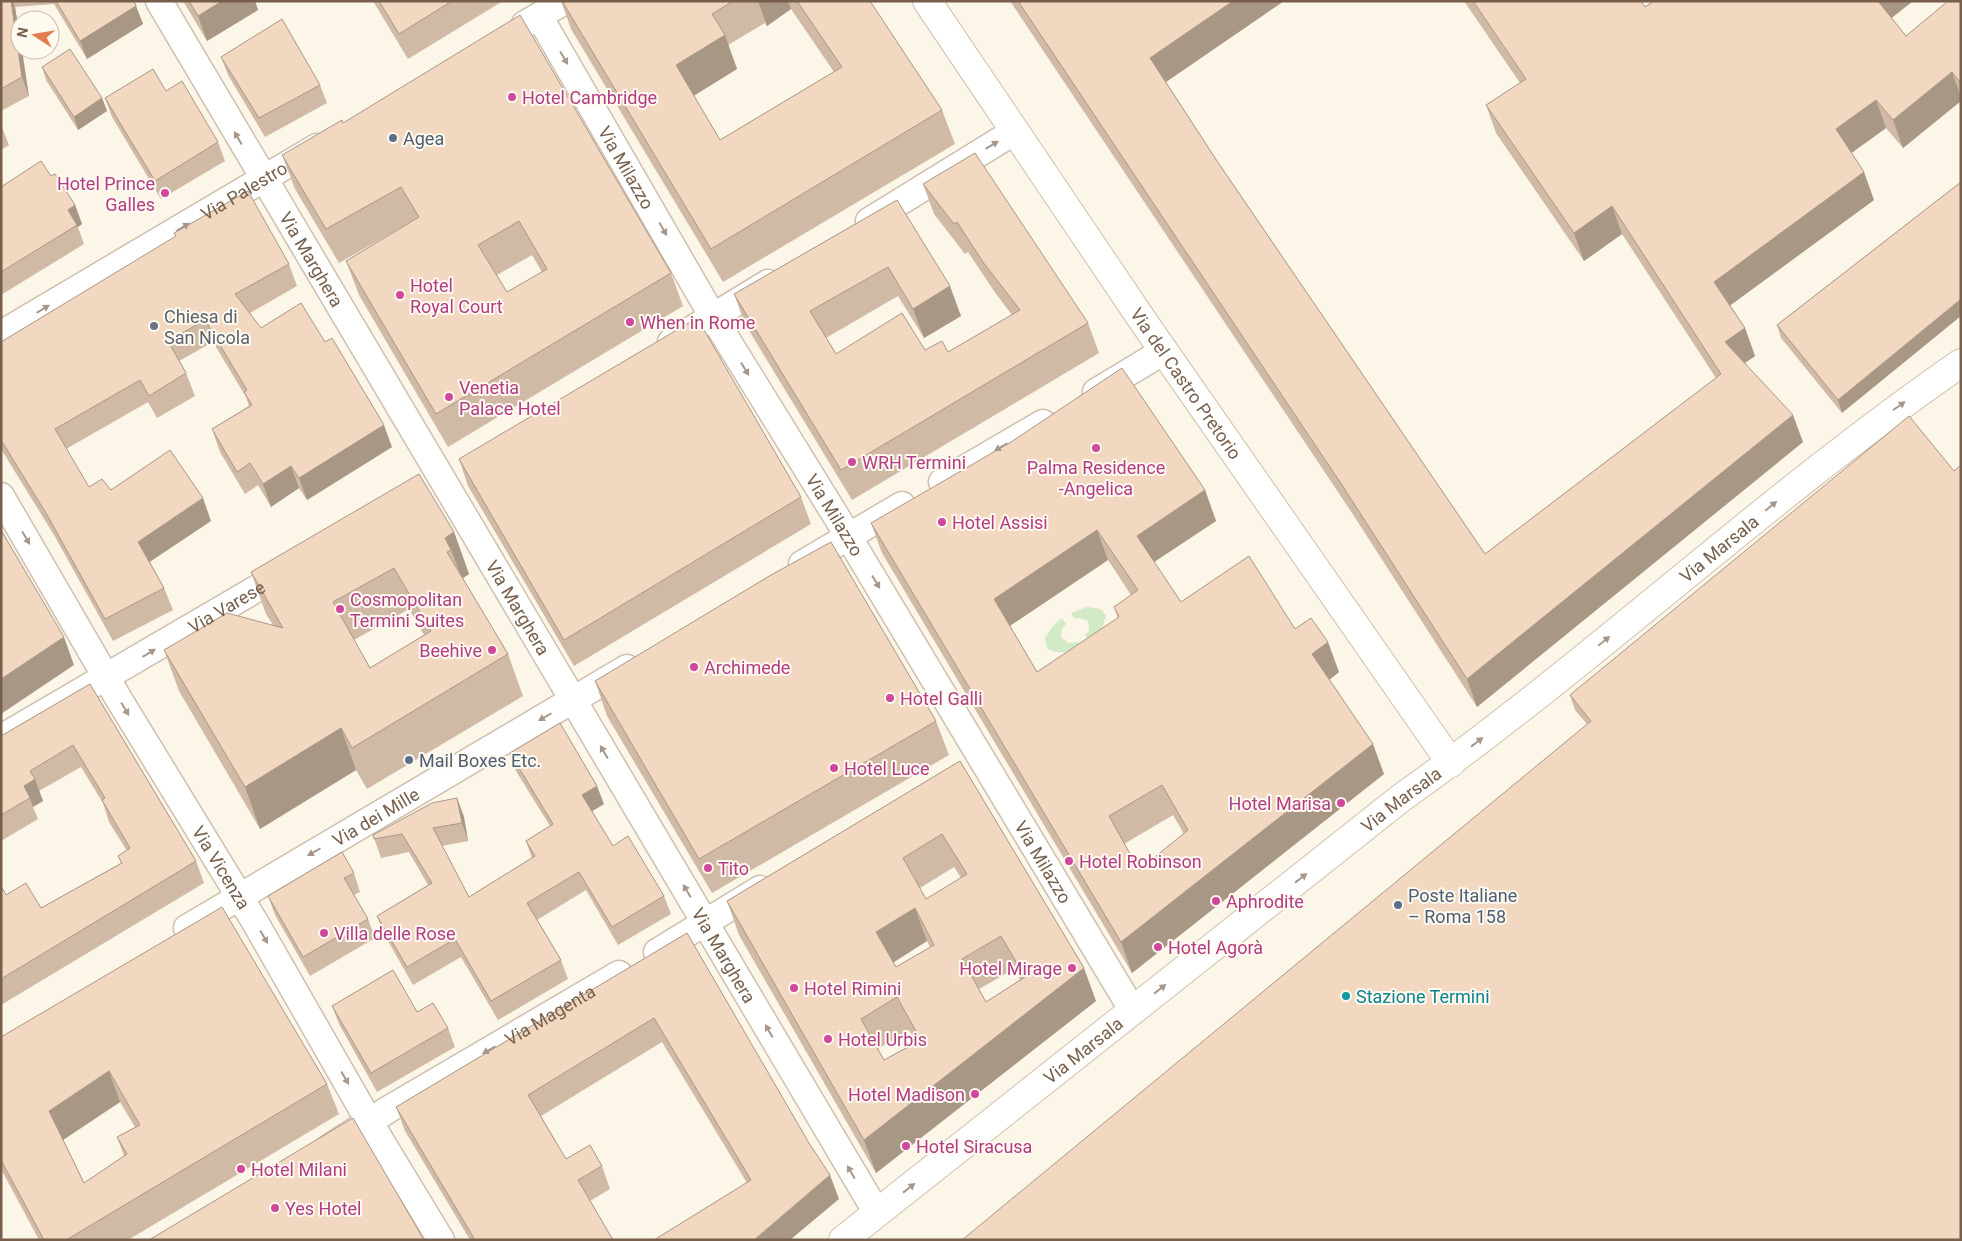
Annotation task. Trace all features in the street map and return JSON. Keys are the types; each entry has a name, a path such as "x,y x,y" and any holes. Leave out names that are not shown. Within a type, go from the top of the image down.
{"main road":[{"name":"Via del Castro Pretorio","path":"927,1 1164,351 1450,763"},
{"name":"Via Marsala","path":"843,1240 1401,798 1450,763 1844,447 1961,363"}],"street":[{"name":"Via Marghera","path":"158,1 263,180 431,486 573,700 877,1213"},
{"path":"505,36 565,1"},
{"name":"Via Milazzo","path":"539,16 713,317 848,537 973,765 1133,1011"},
{"path":"847,234 1015,131"},
{"name":"Via Palestro","path":"1,334 334,137"},
{"path":"653,353 788,270"},
{"path":"784,574 1164,351"},
{"path":"431,486 467,464"},
{"name":"Via Vicenza","path":"1,496 107,678 239,896 370,1123 441,1240"},
{"name":"Via Varese","path":"1,738 107,678 310,557"},
{"name":"Via dei Mille","path":"168,939 650,654"},
{"name":"Via Magenta","path":"309,1160 370,1123 389,1109 784,876"}],"green space":[{"path":"1087,607 1101,609 1106,616 1102,629 1090,641 1085,635 1089,631 1088,621 1079,618 1074,619 1071,613"},
{"path":"1062,618 1066,624 1062,629 1061,637 1069,643 1077,642 1080,647 1068,652 1059,653 1047,648 1045,638 1051,628"}],"building":[{"path":"1,1 11,1 10,60 20,60 22,77 1,89"},
{"path":"56,1 134,1 136,6 80,41"},
{"path":"189,1 222,1 198,16"},
{"path":"379,1 452,1 399,34"},
{"path":"562,1 733,1 712,14 725,35 676,65 720,140 842,67 797,1 870,1 942,110 711,249"},
{"path":"1018,1 1233,1 1150,58 1217,161 1485,554 1721,374 1612,206 1574,233 1486,105 1526,79 1473,1 1641,1 1645,7 1654,1 1878,1 1906,36 1948,1 1961,1 1961,79 1959,81 1952,72 1893,120 1876,100 1836,129 1864,172 1714,282 1745,328 1725,342 1793,415 1467,679 1342,485"},
{"path":"520,15 671,273 436,414 346,261 419,217 401,187 326,229 282,155 342,120 343,123","holes":["519,221 547,269 507,292 478,245"]},
{"path":"282,19 320,85 259,118 221,57"},
{"path":"70,49 102,98 74,117 42,67 53,60 60,60 60,55"},
{"path":"153,69 166,91 182,81 218,142 155,181 105,98"},
{"path":"975,153 1088,323 841,470 734,294 897,200 950,286 913,309 888,267 810,311 836,354 902,313 925,350 942,341 948,352 1020,310 983,262 957,222 954,224 923,184"},
{"path":"41,161 51,176 55,174 75,205 68,210 77,225 1,272 1,187"},
{"path":"1961,182 1961,299 1838,400 1777,325"},
{"path":"248,191 289,264 235,294 261,328 301,303 325,342 332,338 384,425 299,478 291,466 263,484 250,463 237,472 212,429 252,405 244,392 247,390 205,320 168,341 186,373 149,396 140,380 55,429 89,487 102,479 111,490 170,450 203,498 138,542 164,588 105,619 46,513 1,440 1,342 176,236 174,233"},
{"path":"697,318 801,497 564,640 459,459"},
{"path":"1122,368 1205,490 1137,536 1181,602 1249,556 1295,629 1311,618 1328,642 1312,654 1373,744 1121,942 871,523 1011,442","holes":["1097,530 1138,590 1114,607 1119,617 1037,672 994,599","1162,785 1188,830 1139,870 1109,816"]},
{"path":"1909,416 1954,471 1961,465 1961,1240 962,1240 1591,721 1570,695"},
{"path":"419,474 454,532 445,538 451,550 447,552 508,654 352,748 341,728 245,787 164,650 227,613 283,628 251,572","holes":["394,568 431,631 370,668 333,602"]},
{"path":"1,530 64,637 1,679"},
{"path":"831,542 936,721 699,859 595,681 771,575"},
{"path":"90,684 196,861 1,979 1,886 6,895 26,883 41,908 122,863 118,856 130,848 102,800 105,798 73,745 30,771 35,779 24,786 30,798 1,815 1,736"},
{"path":"560,723 597,786 582,795 613,846 628,836 664,896 612,927 579,872 527,903 561,960 491,1001 455,939 407,967 377,916 432,883 402,834 374,839 373,835 432,803 457,798 462,823 433,828 469,897 535,856 526,841 553,824 510,753"},
{"path":"960,761 1084,968 864,1140 727,901","holes":["942,834 967,874 926,899 903,858","915,908 934,945 896,967 876,932","1001,936 1025,977 986,1002 962,959","897,997 921,1040 884,1060 861,1019"]},
{"path":"342,852 354,873 344,878 368,919 303,957 268,896"},
{"path":"222,907 327,1084 66,1240 44,1240 1,1160 1,1037","holes":["109,1071 140,1125 117,1137 127,1154 84,1183 49,1111"]},
{"path":"687,933 809,1143 830,1175 754,1240 654,1240 751,1180 654,1018 528,1095 566,1159 590,1145 602,1166 578,1180 613,1240 475,1240 396,1107"},
{"path":"393,970 417,1012 433,1003 448,1028 371,1073 332,1006"},
{"path":"353,1118 424,1240 149,1240"}],"place":[{"name":"Hotel Cambridge","path":"512,97"},
{"name":"Agea","path":"393,138"},
{"name":"Hotel Prince Galles","path":"165,193"},
{"name":"Hotel Royal Court","path":"400,295"},
{"name":"When in Rome","path":"630,322"},
{"name":"Chiesa di San Nicola","path":"154,326"},
{"name":"Venetia Palace Hotel","path":"449,397"},
{"name":"Palma Residence -Angelica","path":"1096,448"},
{"name":"WRH Termini","path":"852,462"},
{"name":"Hotel Assisi","path":"942,522"},
{"name":"Cosmopolitan Termini Suites","path":"340,609"},
{"name":"Beehive","path":"492,650"},
{"name":"Archimede","path":"694,667"},
{"name":"Hotel Galli","path":"890,698"},
{"name":"Mail Boxes Etc.","path":"409,760"},
{"name":"Hotel Luce","path":"834,768"},
{"name":"Hotel Marisa","path":"1341,803"},
{"name":"Hotel Robinson","path":"1069,861"},
{"name":"Tito","path":"708,868"},
{"name":"Aphrodite","path":"1216,901"},
{"name":"Poste Italiane – Roma 158","path":"1398,905"},
{"name":"Villa delle Rose","path":"324,933"},
{"name":"Hotel Agorà","path":"1158,947"},
{"name":"Hotel Mirage","path":"1072,968"},
{"name":"Hotel Rimini","path":"794,988"},
{"name":"Stazione Termini","path":"1346,996"},
{"name":"Hotel Urbis","path":"828,1039"},
{"name":"Hotel Madison","path":"975,1094"},
{"name":"Hotel Siracusa","path":"906,1146"},
{"name":"Hotel Milani","path":"241,1169"},
{"name":"Yes Hotel","path":"275,1208"}]}
